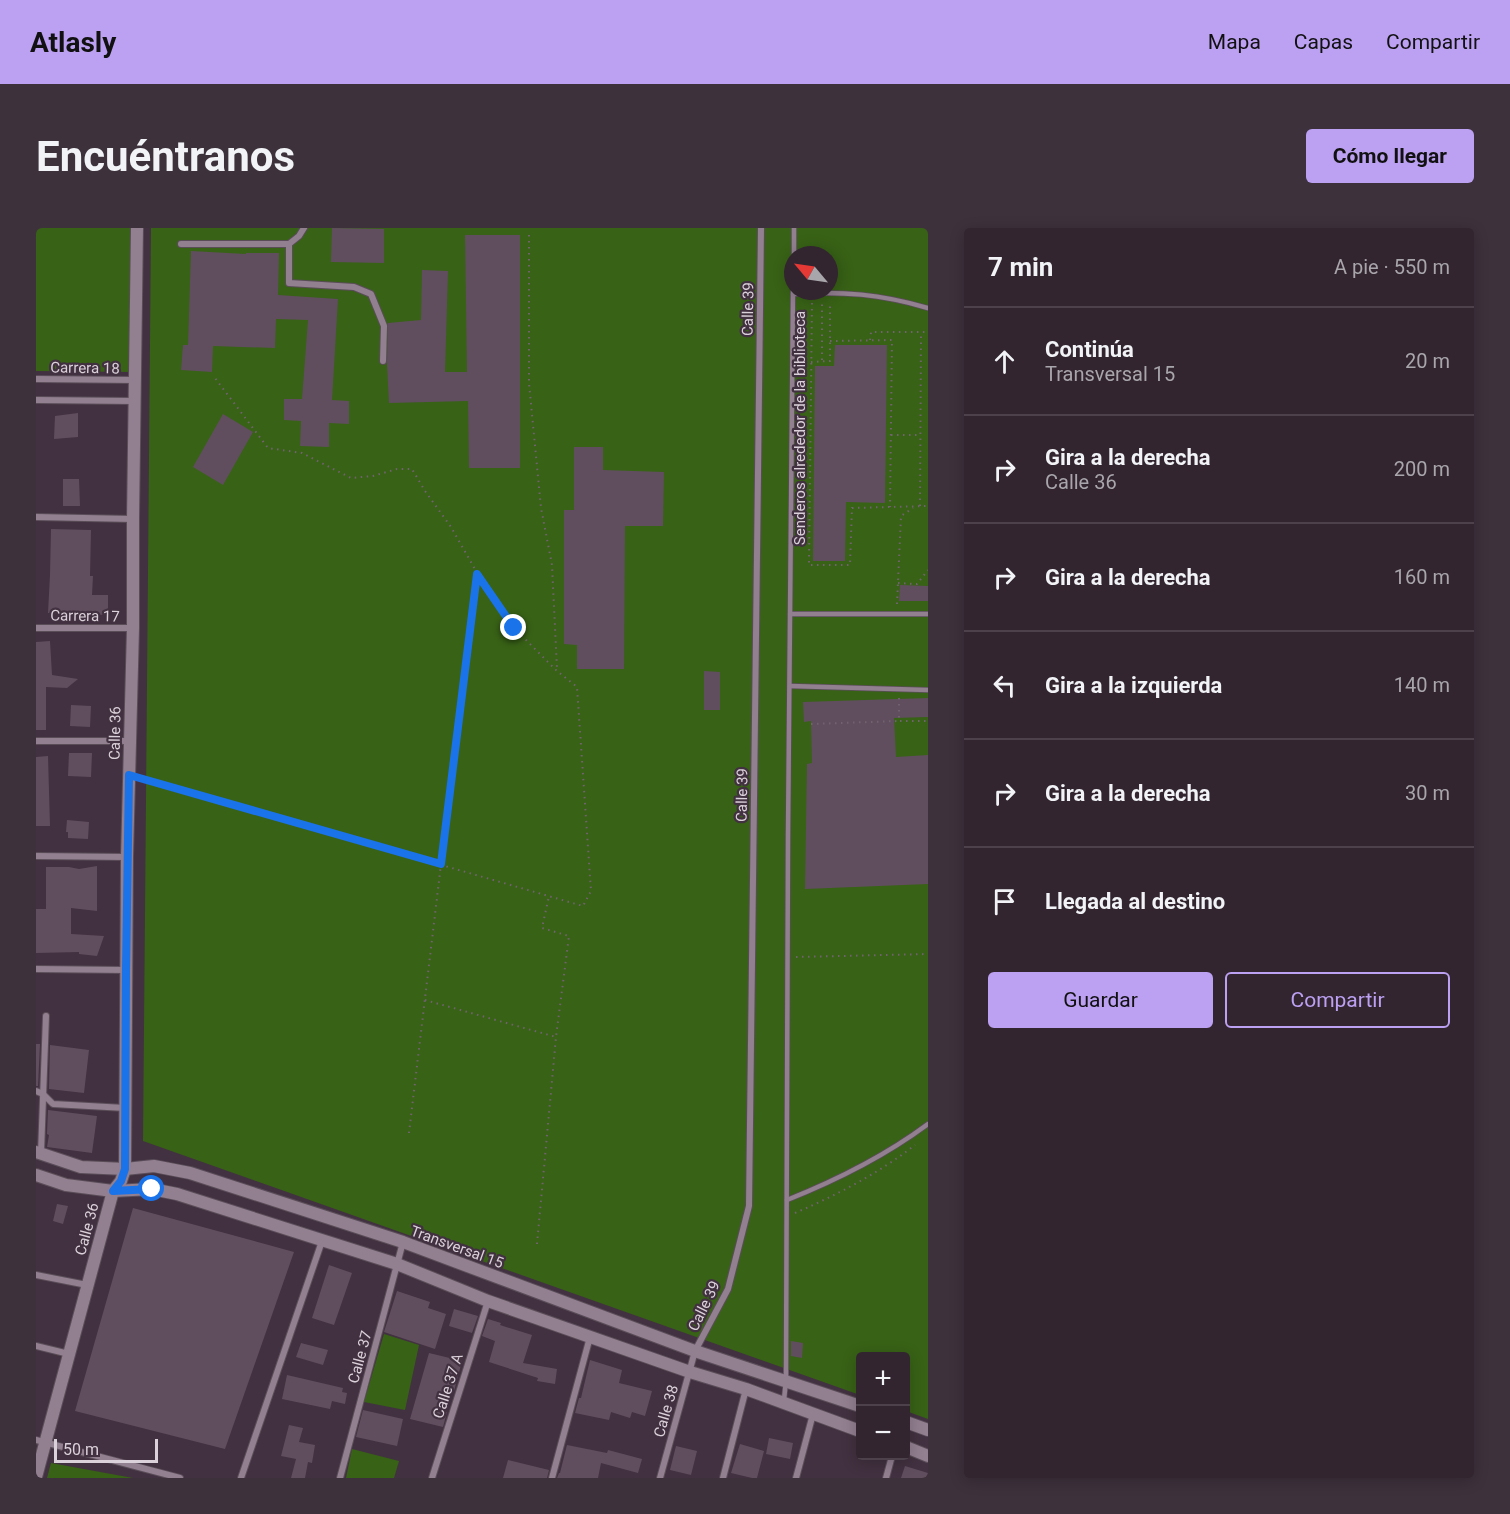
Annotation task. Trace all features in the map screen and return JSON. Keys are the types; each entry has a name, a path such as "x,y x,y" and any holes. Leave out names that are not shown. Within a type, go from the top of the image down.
{"street":[{"name":"Calle 36","path":"36,1478 41,1441 69,1354 113,1191 121,1181 125,1169 137,228"},
{"path":"181,244 289,244 299,236 304,228"},
{"name":"Calle 39","path":"695,1351 728,1289 749,1206 761,228"},
{"path":"289,244 289,283 354,287 370,294 384,326 383,361"},
{"name":"Carrera 18","path":"36,379 135,380"},
{"path":"36,400 134,401"},
{"path":"36,517 133,519"},
{"name":"Carrera 17","path":"36,627 133,628"},
{"path":"36,741 129,741"},
{"path":"36,856 128,857"},
{"path":"36,969 126,970"},
{"path":"38,1153 46,1017"},
{"path":"36,1091 43,1094 53,1104 125,1108"},
{"name":"Transversal 15","path":"38,1153 81,1167 125,1169 154,1166 190,1173 403,1242 695,1351 856,1404"},
{"path":"36,1175 66,1185 113,1191 152,1189 177,1194 397,1264 488,1301 856,1429"},
{"path":"241,1478 322,1240"},
{"name":"Calle 37","path":"340,1478 403,1242"},
{"path":"36,1275 88,1286"},
{"name":"Calle 37 A","path":"432,1478 488,1301"},
{"path":"552,1478 590,1337"},
{"path":"36,1346 69,1354"},
{"name":"Calle 38","path":"660,1478 695,1351"},
{"path":"723,1478 746,1389"},
{"path":"796,1478 813,1414"},
{"path":"910,1423 928,1430"},
{"path":"41,1441 180,1478"},
{"path":"910,1449 928,1456"},
{"path":"886,1478 891,1460"}],"lane":[{"path":"794,228 794,246"},
{"path":"838,293 861,294 928,308"},
{"path":"783,1403 786,1380 793,300"},
{"path":"790,614 928,614"},
{"path":"790,686 928,690"},
{"path":"787,1200 851,1172 928,1124"}],"path":[{"path":"530,235 529,383 542,508 552,565 557,671"},
{"name":"Senderos alrededor de la biblioteca","path":"812,300 810,565 850,565 852,508 928,506"},
{"path":"822,300 822,362"},
{"path":"811,362 830,361 830,300"},
{"path":"870,340 871,332 928,332"},
{"path":"920,506 921,333"},
{"path":"830,341 892,340 890,507"},
{"path":"129,775 583,906 591,891 577,687 557,671 514,628 477,574 451,527 412,469 397,469 373,476 351,478 302,453 268,448 215,378"},
{"path":"891,435 920,435"},
{"path":"896,614 901,516 915,507"},
{"path":"898,583 917,584 928,570"},
{"path":"409,1133 477,574"},
{"path":"898,721 899,689"},
{"path":"811,724 928,721"},
{"path":"537,1244 556,1037 569,936 542,928 549,896"},
{"path":"789,957 928,954"},
{"path":"424,1000 556,1037"},
{"path":"795,1213 825,1200 880,1170 919,1143"}],"green space":[{"path":"36,228 132,228 130,372 36,371"},
{"path":"151,228 928,228 928,1419 910,1412 910,1352 856,1352 856,1394 143,1141"},
{"path":"384,1334 419,1345 405,1410 364,1402"},
{"path":"352,1449 399,1461 394,1478 346,1478"},
{"path":"51,1463 133,1478 47,1478"}],"building":[{"path":"332,228 384,229 384,263 331,262"},
{"path":"465,235 520,235 520,468 469,468 468,401 389,403 388,323 421,320 422,270 448,271 445,372 467,372"},
{"path":"191,251 279,253 278,295 338,299 332,400 349,401 349,424 329,423 329,447 300,446 301,421 284,420 284,399 302,399 308,320 276,319 275,348 213,346 212,372 181,370 183,345 188,345"},
{"path":"835,345 887,345 885,503 846,502 845,561 813,561 815,366 834,366"},
{"path":"78,413 78,437 54,439 55,416"},
{"path":"223,414 253,432 223,485 193,467"},
{"path":"574,447 603,447 603,470 664,472 663,526 625,526 624,669 577,669 577,645 564,644 564,510 574,510"},
{"path":"63,479 79,479 80,506 63,506"},
{"path":"51,529 91,530 92,595 108,595 108,615 48,613"},
{"path":"900,585 928,586 928,601 899,601"},
{"path":"50,641 52,675 78,679 67,688 46,687 46,730 36,730 36,642"},
{"path":"704,671 720,672 720,710 704,710"},
{"path":"928,698 928,717 894,718 896,757 928,755 928,884 805,889 807,764 812,763 811,721 804,722 803,702"},
{"path":"71,705 91,706 90,727 70,726"},
{"path":"69,753 92,753 91,777 68,776"},
{"path":"48,756 50,826 36,826 36,757"},
{"path":"67,820 89,822 88,839 68,838"},
{"path":"97,866 97,911 71,908 71,934 104,936 97,956 79,954 79,952 36,953 36,909 46,909 46,867 79,869"},
{"path":"36,1044 40,1044 38,1086 36,1086"},
{"path":"50,1045 89,1050 84,1093 49,1089"},
{"path":"48,1110 97,1116 92,1153 47,1147"},
{"path":"57,1204 68,1206 63,1224 53,1221"},
{"path":"133,1208 294,1252 225,1449 75,1411"},
{"path":"329,1265 352,1273 334,1325 312,1318"},
{"path":"397,1291 430,1302 428,1308 446,1314 435,1349 384,1332"},
{"path":"454,1309 478,1316 472,1333 449,1326"},
{"path":"488,1319 532,1335 523,1363 557,1369 555,1384 537,1381 538,1378 489,1362 495,1341 482,1336"},
{"path":"791,1341 803,1343 802,1358 791,1356"},
{"path":"301,1343 328,1350 323,1365 296,1357"},
{"path":"429,1353 462,1361 454,1391 447,1390 442,1411 447,1412 443,1427 410,1419"},
{"path":"590,1360 622,1370 619,1383 652,1391 645,1416 632,1412 630,1418 611,1412 609,1420 575,1413"},
{"path":"287,1375 343,1388 342,1392 347,1393 345,1404 332,1401 330,1409 282,1399"},
{"path":"363,1410 403,1419 397,1446 356,1437"},
{"path":"289,1425 303,1428 299,1442 315,1445 312,1463 308,1462 305,1478 291,1478 296,1459 281,1456"},
{"path":"769,1438 793,1443 790,1459 766,1454"},
{"path":"740,1444 764,1451 757,1478 731,1473"},
{"path":"567,1445 607,1453 608,1450 642,1459 638,1473 601,1463 598,1478 557,1478"},
{"path":"676,1446 697,1451 691,1475 670,1470"},
{"path":"508,1460 549,1470 547,1478 503,1478"},
{"path":"905,1466 928,1473 928,1478 901,1478"}],"route":[{"path":"152,1189 113,1191 121,1181 125,1169 129,775 441,864 477,574 514,628"}]}
